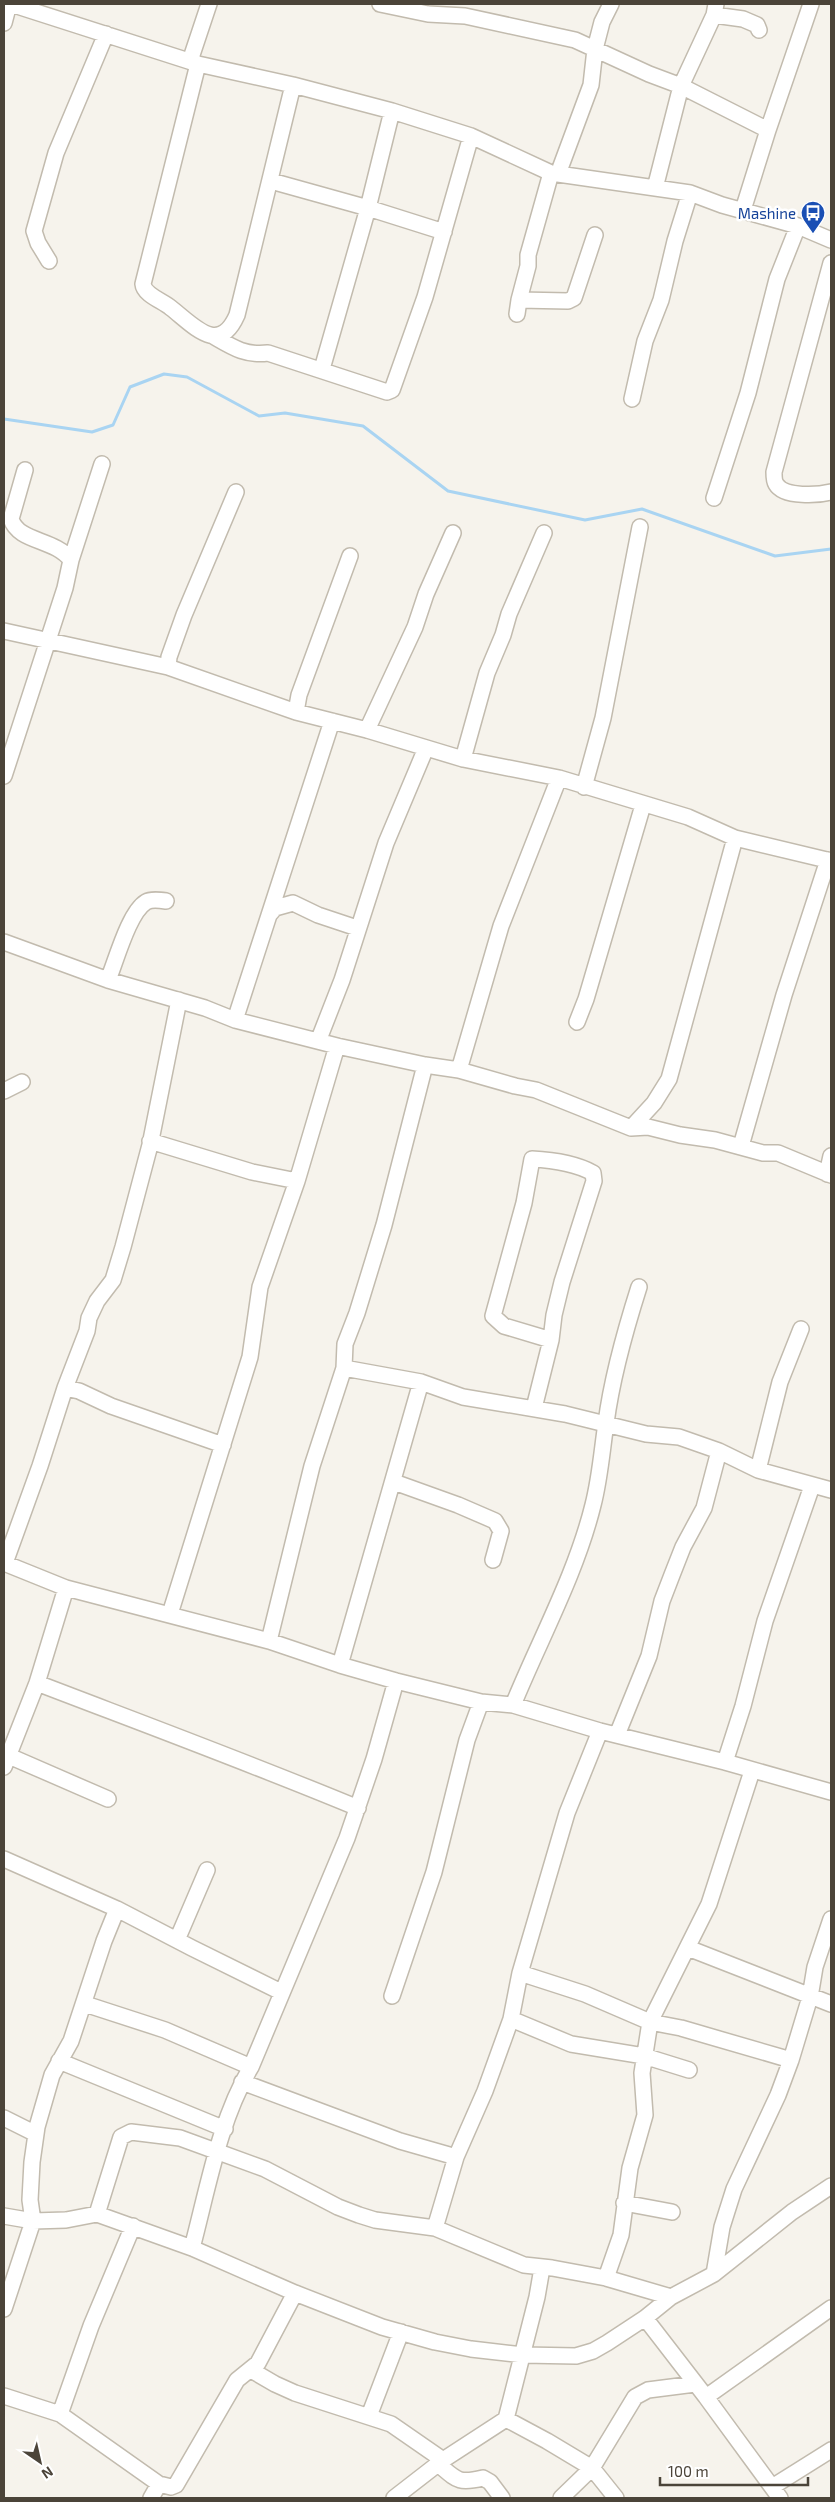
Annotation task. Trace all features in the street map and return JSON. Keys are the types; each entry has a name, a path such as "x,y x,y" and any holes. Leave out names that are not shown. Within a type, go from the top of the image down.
{"street":[{"path":"4,23 10,4 194,62 392,111 471,136 554,174 690,193 798,226 831,240"},
{"path":"209,4 143,284 147,291 171,308 192,327 213,336 240,352 250,354 268,353 322,369 387,392 392,390 413,338 471,136"},
{"path":"380,4 428,14 465,16 555,35 595,49 649,74 681,86 768,130"},
{"path":"595,235 574,298 568,301 518,307 528,266 528,255 554,174 591,85 595,49 602,22 611,4"},
{"path":"743,210 811,4"},
{"path":"655,188 681,86 715,10 743,19 757,26 759,30"},
{"path":"49,261 38,243 34,231 56,153 106,34"},
{"path":"213,336 224,333 231,328 237,315 293,85"},
{"path":"322,369 368,208 392,111"},
{"path":"271,181 368,208 444,232"},
{"path":"632,399 645,341 661,300 675,241 690,193"},
{"path":"714,498 748,393 777,279 798,226"},
{"path":"831,263 774,472 776,484 783,490 804,494 831,492"},
{"path":"4,776 65,588 71,560 102,464"},
{"path":"25,470 11,519 14,527 19,532 58,547 71,560"},
{"path":"168,667 168,657 184,615 236,492"},
{"path":"584,787 604,718 640,527"},
{"path":"367,730 415,627 426,594 453,532"},
{"path":"463,759 486,673 544,532"},
{"path":"296,712 295,708 302,687 350,556"},
{"path":"4,631 168,667 296,712 332,720 463,759 559,778 643,805 688,817 735,838 830,860 784,995 741,1146"},
{"path":"235,1020 332,720"},
{"path":"319,1040 339,989 357,928 386,843 426,748"},
{"path":"459,1070 501,926 559,778"},
{"path":"577,1022 586,1000 643,805"},
{"path":"631,1128 654,1103 669,1079 735,838"},
{"path":"278,887 296,895 306,909"},
{"path":"108,980 134,915 144,902 166,900"},
{"path":"269,915 275,908 289,903 357,928"},
{"path":"4,942 108,980 179,1000 235,1020 337,1046 424,1065 459,1070 536,1090 631,1128 648,1127 741,1146 763,1153 778,1153 829,1174 831,1156"},
{"path":"179,1000 134,1210 112,1280 97,1301 89,1318 87,1331 65,1388 43,1457 4,1563 66,1588 269,1641 340,1665 396,1681 480,1702 513,1705 600,1731 725,1762 831,1792"},
{"path":"170,1614 250,1357 260,1287 297,1181 337,1046"},
{"path":"269,1641 312,1466 344,1368 345,1344 360,1304 384,1225 424,1065"},
{"path":"4,1091 22,1082"},
{"path":"150,1141 252,1172 297,1181"},
{"path":"534,1408 551,1340 554,1315 564,1274 594,1181 592,1174 584,1168 532,1159 524,1203 493,1316 504,1326 551,1340"},
{"path":"513,1705 556,1606 593,1507 602,1461 606,1423 625,1331 639,1286"},
{"path":"758,1470 780,1382 801,1329"},
{"path":"344,1368 421,1382 463,1396 534,1408 606,1423 646,1434 679,1437 719,1451 758,1470 831,1490"},
{"path":"340,1665 394,1482 421,1382"},
{"path":"65,1388 79,1391 111,1406 223,1445"},
{"path":"617,1735 649,1656 662,1601 672,1575 704,1508 704,1499 719,1451"},
{"path":"394,1482 458,1505 497,1522 501,1530 493,1560"},
{"path":"725,1762 736,1729 765,1621 812,1486"},
{"path":"66,1588 37,1683 6,1762 108,1799"},
{"path":"192,2248 217,2150 242,2082 251,2067 358,1808 396,1681"},
{"path":"37,1683 102,1710 248,1763 358,1808"},
{"path":"392,1996 434,1872 467,1740 480,1702"},
{"path":"436,2228 456,2157 485,2091 511,2019 520,1973 567,1813 600,1731"},
{"path":"606,2278 621,2235 630,2168 645,2115 642,2073 650,2022 709,1904 752,1771"},
{"path":"4,1859 118,1909 282,1992"},
{"path":"177,1940 207,1870"},
{"path":"4,2309 33,2220 30,2200 36,2134 52,2075 69,2047 85,2004 104,1941 118,1909"},
{"path":"714,2274 722,2227 734,2189 778,2096 791,2060 810,1997 815,1967 831,1919"},
{"path":"688,1948 831,2004"},
{"path":"520,1973 585,1994 650,2022 681,2028 791,2060"},
{"path":"85,2004 165,2030 251,2067"},
{"path":"511,2019 572,2044 644,2056 689,2070"},
{"path":"59,2062 225,2129"},
{"path":"242,2082 400,2141 456,2157"},
{"path":"4,2118 36,2134"},
{"path":"97,2214 118,2142 124,2134 131,2132 174,2137 217,2150 280,2176 338,2207 358,2214 385,2221 436,2228 506,2259 532,2267 606,2278 670,2297"},
{"path":"4,2216 33,2220 66,2220 97,2214 192,2248 354,2318 401,2332 471,2349 523,2355 576,2356 593,2351 645,2318 670,2297 714,2274 792,2212 831,2186"},
{"path":"624,2203 672,2212"},
{"path":"60,2414 91,2326 133,2226"},
{"path":"394,2498 441,2462 506,2420 523,2355 542,2268"},
{"path":"4,2396 60,2414 159,2484 171,2487 176,2485 232,2387 240,2377 258,2363 295,2293"},
{"path":"706,2397 831,2308"},
{"path":"645,2318 776,2493 831,2450"},
{"path":"369,2416 401,2332"},
{"path":"251,2370 295,2393 391,2424 441,2462 459,2481 465,2482 483,2478 490,2482 502,2498"},
{"path":"561,2498 592,2468 635,2397 648,2390 695,2384"},
{"path":"506,2420 547,2441 592,2468 616,2498"},
{"path":"151,2498 159,2484"}],"waterway":[{"path":"4,419 92,432 113,425 130,387 164,374 187,377 259,416 285,413 363,426 448,491 585,520 642,509 775,556 831,549"}],"place":[{"name":"Mashine","path":"813,234"}]}
